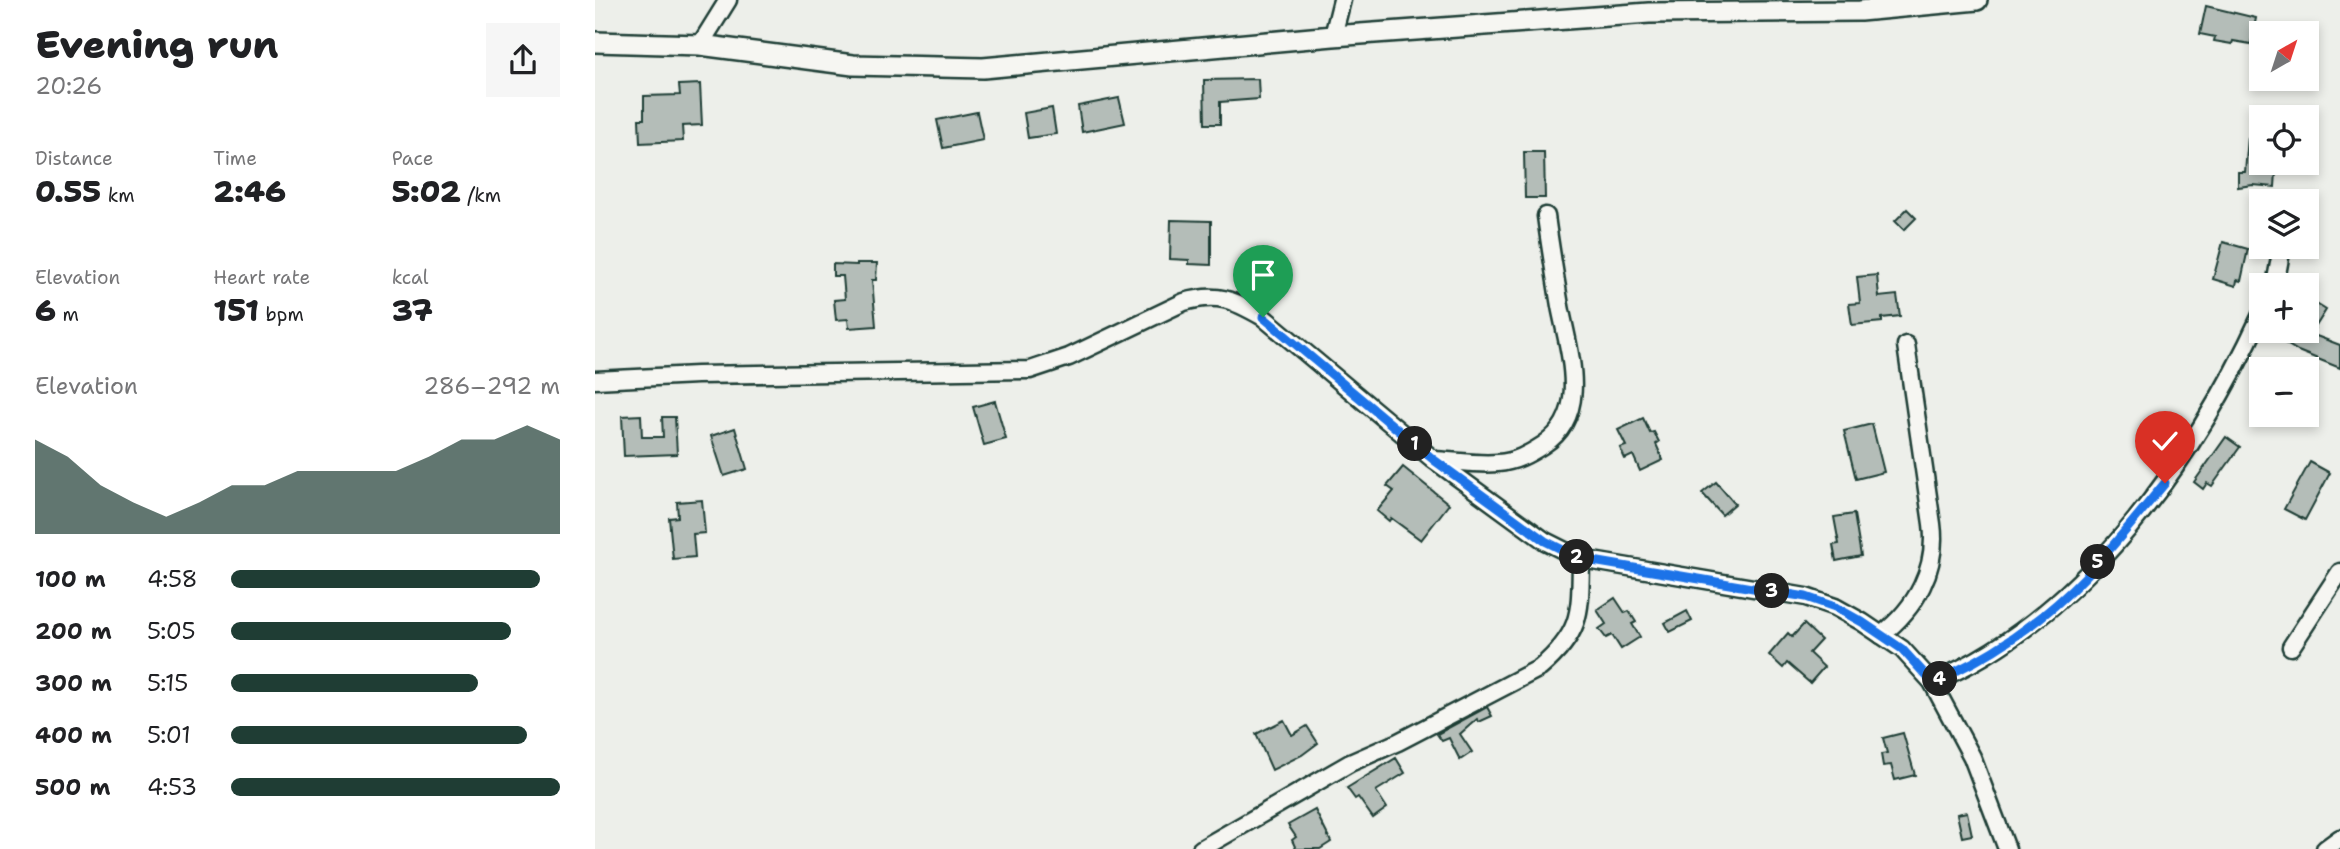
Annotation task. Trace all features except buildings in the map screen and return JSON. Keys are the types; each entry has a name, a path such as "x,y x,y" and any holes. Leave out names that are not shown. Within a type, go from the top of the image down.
{"street":[{"path":"700,46 728,0"},
{"path":"1333,36 1342,0"},
{"path":"595,41 700,46 853,65 983,68 1333,36 1649,13 1860,11 1977,0"},
{"path":"1434,460 1498,463 1525,457 1550,441 1566,423 1573,396 1572,360 1546,216"},
{"path":"595,380 697,374 1030,370 1069,357 1184,302 1203,296 1237,302 1263,317 1434,460 1545,541 1581,559 1806,597 1835,607 1902,649 1932,682 1972,757 2007,849"},
{"path":"1932,682 1959,671 2001,646 2084,578 2165,483 2238,366 2249,342"},
{"path":"1881,635 1918,595 1925,583 1933,554 1932,524 1906,345"},
{"path":"1201,849 1350,764 1540,668 1557,653 1572,633 1579,614 1581,559"},
{"path":"2291,647 2340,572"},
{"path":"2325,849 2340,838"}],"route":[{"path":"1263,317 1434,460 1545,541 1581,559 1806,597 1835,607 1902,649 1932,682 1959,671 2001,646 2040,616 2084,578 2165,483"}]}
